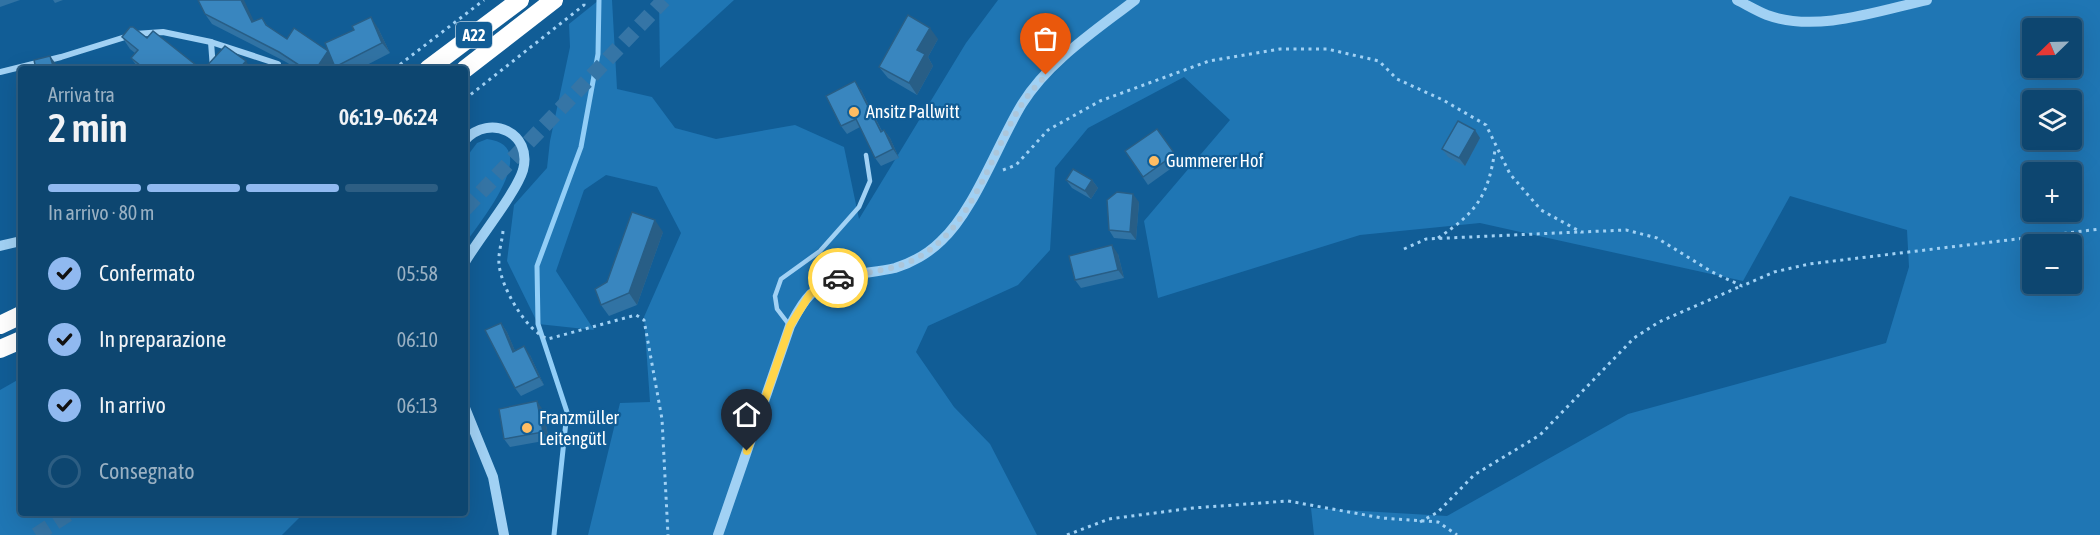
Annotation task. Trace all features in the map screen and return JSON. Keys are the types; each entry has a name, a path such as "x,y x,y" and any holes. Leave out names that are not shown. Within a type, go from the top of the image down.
{"highway":[{"name":"A22","path":"432,66 520,0"},
{"name":"A22","path":"468,67 554,0"},
{"path":"0,325 18,316"},
{"path":"0,349 18,341"}],"street":[{"path":"718,535 790,326 806,300 824,284 847,276 897,267 919,257 943,240 984,176 1023,103 1057,61 1135,0"},
{"path":"1737,0 1768,15 1804,22 1851,17 1927,0"},
{"path":"25,66 135,34 163,32 211,42 278,64"},
{"path":"211,42 213,66"},
{"path":"0,72 18,68"},
{"path":"468,138 476,131 496,126 513,132 519,140 524,159 523,170 468,257"},
{"path":"0,246 18,242"},
{"path":"468,415 493,477 504,535"}],"lane":[{"path":"790,326 777,309 775,296 781,279 820,251 859,207 870,181 866,155"}],"path":[{"path":"398,66 484,0"},
{"path":"468,97 584,5 584,0"},
{"path":"984,176 1016,165 1048,130 1100,100 1209,61 1280,49 1327,49 1379,61 1397,79 1443,100 1486,125 1510,174 1542,210 1581,232"},
{"path":"1436,239 1474,209 1485,195 1496,148"},
{"path":"499,209 504,224 499,262 502,280 528,326 537,335 548,339 636,315 644,320 662,419 668,535"},
{"path":"1420,522 1438,512 1474,475 1540,435 1634,338 1659,322 1774,272 1809,264 2100,229"},
{"path":"1404,249 1415,243 1436,239 1626,230 1657,238 1712,272 1742,286"},
{"path":"1067,535 1109,519 1193,508 1287,501 1382,518 1438,522 1457,535"}],"shaded area":[{"path":"599,0 612,0 617,89 652,97 675,128 716,139 795,125 844,147 859,219 966,43 998,0 2100,0 2100,535 1314,535 1311,508 1447,516 1628,414 1886,343 1909,267 1907,230 1790,196 1743,281 1480,223 1360,235 1158,298 1144,221 1230,120 1184,77 1088,128 1055,168 1050,250 1018,285 928,326 916,352 954,407 990,444 1037,535 588,535 620,403 650,402 644,317 681,233 657,187 606,175 584,190 556,271 594,330 538,324 507,261 514,205 547,168 550,141 570,47 569,24"},
{"path":"659,0 734,0 660,68"},
{"path":"487,139 503,145 510,155 509,169 494,203 468,240 468,155 477,143"},
{"path":"18,380 18,516 301,516 282,535 0,535 0,390"}],"building":[{"path":"198,0 241,0 252,22 262,18 266,25 287,39 294,28 328,51 318,66 300,66 279,52 205,14"},
{"path":"908,15 930,28 917,50 925,54 909,83 879,67"},
{"path":"371,17 382,43 335,66 325,43 354,30 352,26"},
{"path":"130,27 147,38 153,31 197,66 141,66 131,58 138,50 122,37"},
{"path":"225,46 246,61 242,66 207,66"},
{"path":"50,56 53,66 35,66 34,60"},
{"path":"855,81 881,132 884,130 893,149 875,158 856,119 841,126 826,96"},
{"path":"1458,121 1475,130 1459,158 1442,149"},
{"path":"1157,129 1175,154 1143,177 1125,151"},
{"path":"1073,169 1092,180 1085,191 1066,180"},
{"path":"1117,192 1133,194 1130,232 1109,230 1107,200"},
{"path":"632,212 655,220 629,293 601,305 595,289 607,282"},
{"path":"1112,245 1118,270 1075,280 1069,256"},
{"path":"501,323 513,352 524,346 539,377 515,388 485,330"},
{"name":"Franzmüller Leitengütl","path":"537,401 543,432 504,439 499,409"}],"waterway":[{"path":"554,535 567,412 538,324 537,266 581,147 598,54 599,0"}],"tunnel":[{"path":"468,206 664,0"},
{"path":"36,535 65,516"}],"way so far":[{"path":"838,278 897,267 912,261 943,240 984,176 1023,103 1046,75"}],"place":[{"name":"Ansitz Pallwitt","path":"854,112"},
{"name":"Gummerer Hof","path":"1154,161"},
{"name":"Franzmüller Leitengütl","path":"527,428"}],"route":[{"path":"747,451 790,326 810,294 838,278"}]}
